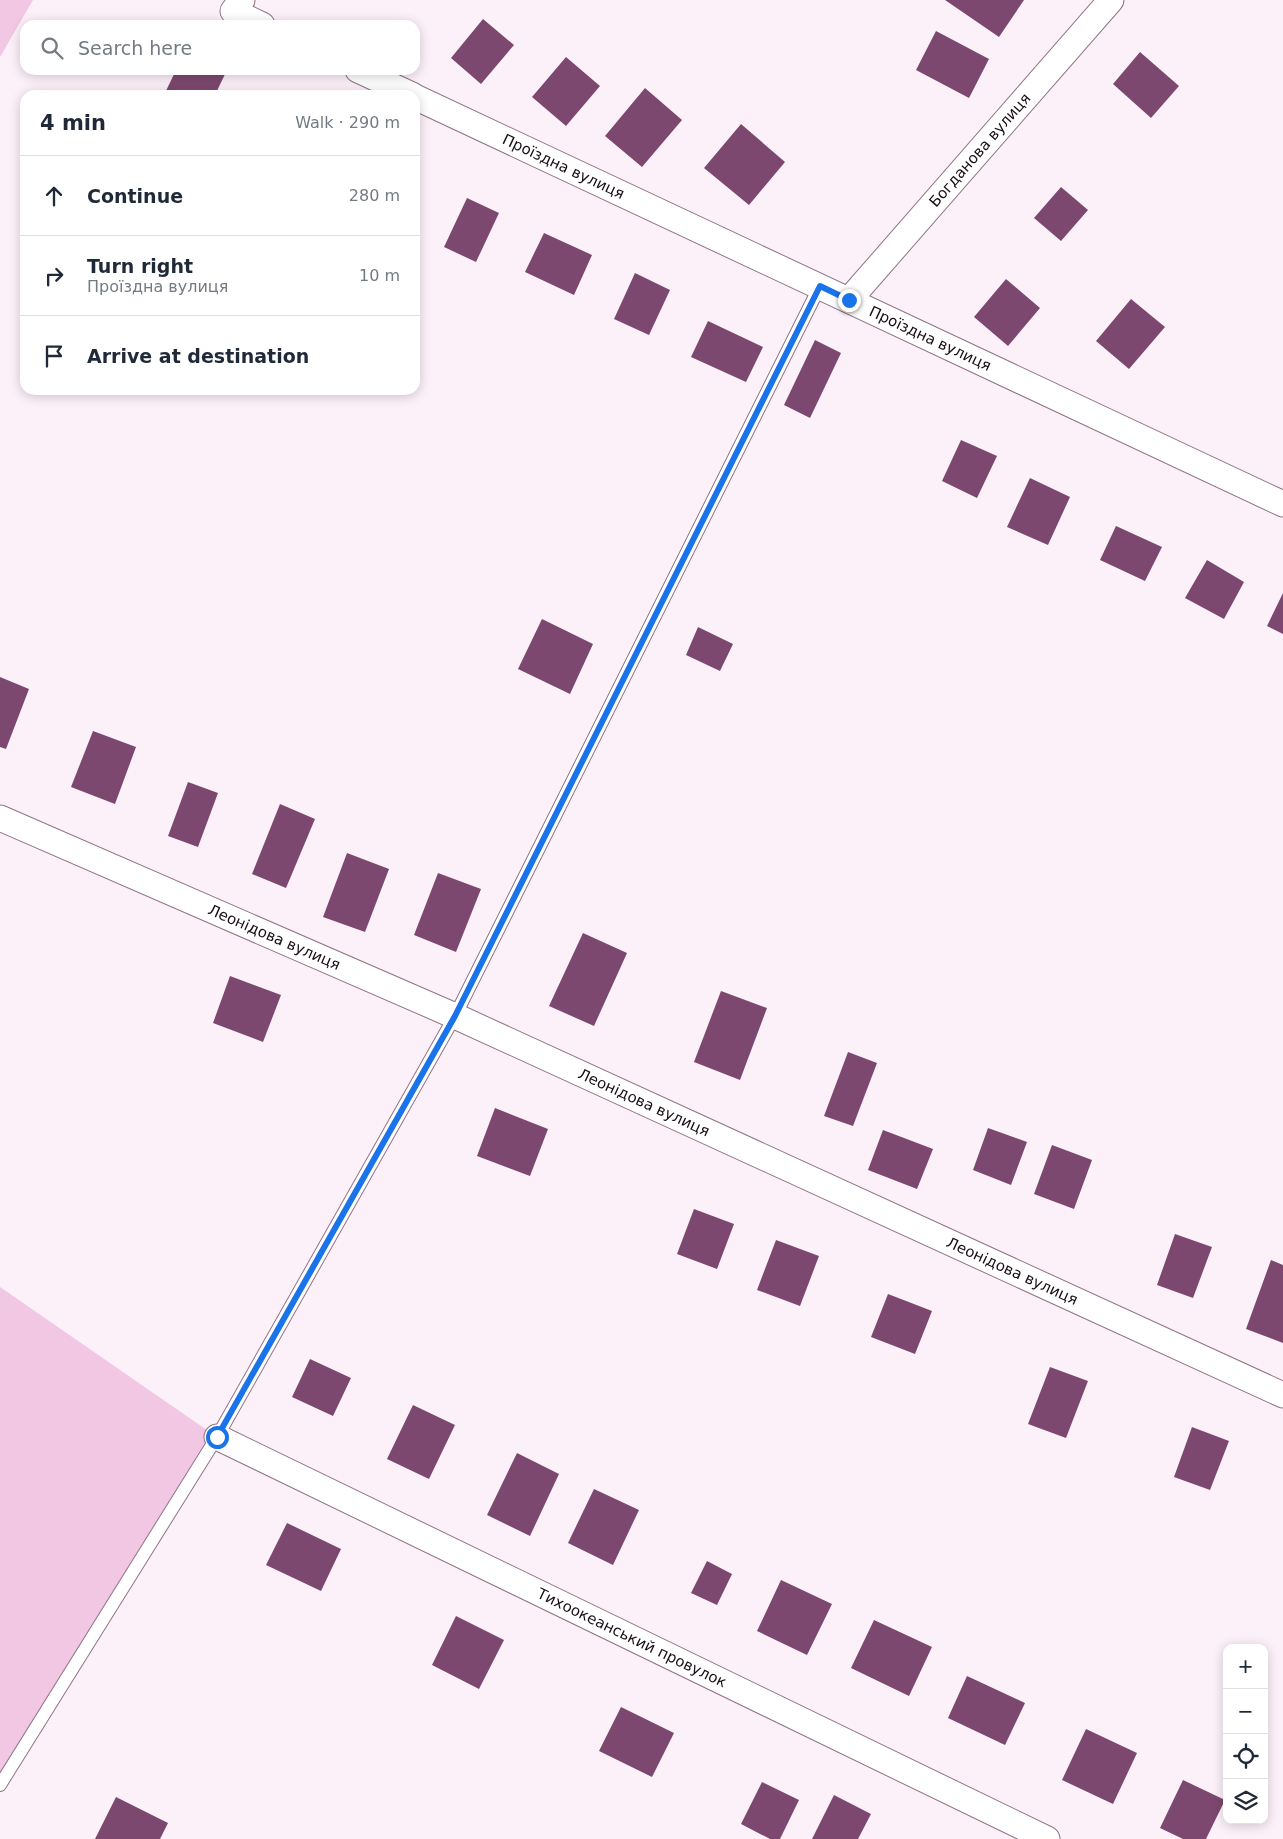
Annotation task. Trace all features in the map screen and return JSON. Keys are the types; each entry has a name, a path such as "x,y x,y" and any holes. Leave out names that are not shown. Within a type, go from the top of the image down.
{"street":[{"name":"Богданова вулиця","path":"849,300 1111,0"},
{"path":"237,6 255,20"},
{"name":"Проїздна вулиця","path":"369,75 400,90"},
{"name":"Проїздна вулиця","path":"420,99 1283,504"},
{"name":"Леонідова вулиця","path":"0,818 455,1016 1283,1395"},
{"name":"Тихоокеанський провулок","path":"217,1437 1047,1839"}],"lane":[{"path":"0,1785 217,1437 455,1016 820,286"}],"shaded area":[{"path":"0,0 33,0 20,20 0,57"},
{"path":"0,1287 217,1437 0,1785"}],"building":[{"path":"945,0 1024,0 999,37"},
{"path":"483,19 514,45 481,84 451,58"},
{"path":"936,31 989,59 969,98 916,70"},
{"path":"1140,52 1179,86 1151,118 1113,84"},
{"path":"566,57 600,86 566,126 532,97"},
{"path":"174,75 225,75 217,90 166,90"},
{"path":"645,88 682,120 642,167 605,136"},
{"path":"741,124 785,162 749,205 704,168"},
{"path":"1061,187 1088,210 1061,241 1034,218"},
{"path":"467,198 499,213 476,262 444,247"},
{"path":"544,233 592,255 574,295 525,272"},
{"path":"635,273 670,290 649,335 614,319"},
{"path":"1006,279 1040,308 1008,346 974,317"},
{"path":"1131,299 1165,327 1129,369 1096,341"},
{"path":"708,321 763,347 746,382 691,357"},
{"path":"815,340 841,353 810,418 784,405"},
{"path":"961,440 997,456 977,498 942,481"},
{"path":"1030,478 1070,497 1048,545 1007,527"},
{"path":"1116,526 1162,547 1145,581 1100,560"},
{"path":"1207,560 1244,582 1224,619 1185,598"},
{"path":"1283,593 1283,634 1267,626"},
{"path":"542,619 593,644 570,694 518,669"},
{"path":"698,627 733,644 720,671 686,655"},
{"path":"0,677 29,689 6,749 0,747"},
{"path":"93,731 136,747 115,804 71,787"},
{"path":"188,782 218,793 198,847 168,836"},
{"path":"280,804 315,819 286,888 252,874"},
{"path":"347,853 389,869 365,932 323,917"},
{"path":"438,873 481,889 456,952 414,935"},
{"path":"583,933 627,953 594,1026 549,1006"},
{"path":"230,976 281,995 263,1042 213,1023"},
{"path":"721,991 767,1008 740,1080 694,1062"},
{"path":"848,1052 877,1063 853,1126 824,1116"},
{"path":"495,1108 548,1129 530,1176 477,1156"},
{"path":"988,1128 1027,1142 1011,1185 973,1170"},
{"path":"883,1130 933,1149 917,1189 868,1170"},
{"path":"1052,1145 1092,1160 1074,1209 1034,1194"},
{"path":"694,1209 734,1224 717,1269 677,1254"},
{"path":"1175,1234 1212,1247 1193,1298 1157,1285"},
{"path":"776,1240 819,1256 800,1306 757,1290"},
{"path":"1271,1260 1283,1265 1283,1343 1246,1329"},
{"path":"888,1294 932,1311 915,1354 871,1337"},
{"path":"310,1359 351,1378 333,1416 292,1397"},
{"path":"1050,1367 1088,1381 1066,1438 1028,1424"},
{"path":"413,1405 455,1425 429,1479 387,1459"},
{"path":"1192,1427 1229,1441 1210,1490 1174,1477"},
{"path":"517,1453 559,1474 530,1536 487,1515"},
{"path":"594,1489 639,1510 613,1565 568,1543"},
{"path":"287,1523 341,1549 321,1591 266,1565"},
{"path":"707,1561 732,1574 717,1605 691,1593"},
{"path":"781,1580 832,1604 807,1655 757,1631"},
{"path":"456,1616 504,1640 479,1689 432,1665"},
{"path":"874,1620 932,1647 909,1696 851,1668"},
{"path":"967,1676 1025,1703 1005,1745 948,1718"},
{"path":"621,1707 674,1733 652,1777 599,1751"},
{"path":"1086,1729 1137,1753 1113,1804 1062,1780"},
{"path":"1183,1780 1223,1799 1223,1804 1206,1839 1183,1839 1160,1828"},
{"path":"762,1782 799,1800 780,1839 770,1839 741,1824"},
{"path":"834,1795 871,1814 858,1839 812,1839"},
{"path":"116,1797 168,1823 160,1839 95,1839"}],"route":[{"path":"217,1437 455,1016 820,286 849,300"}]}
